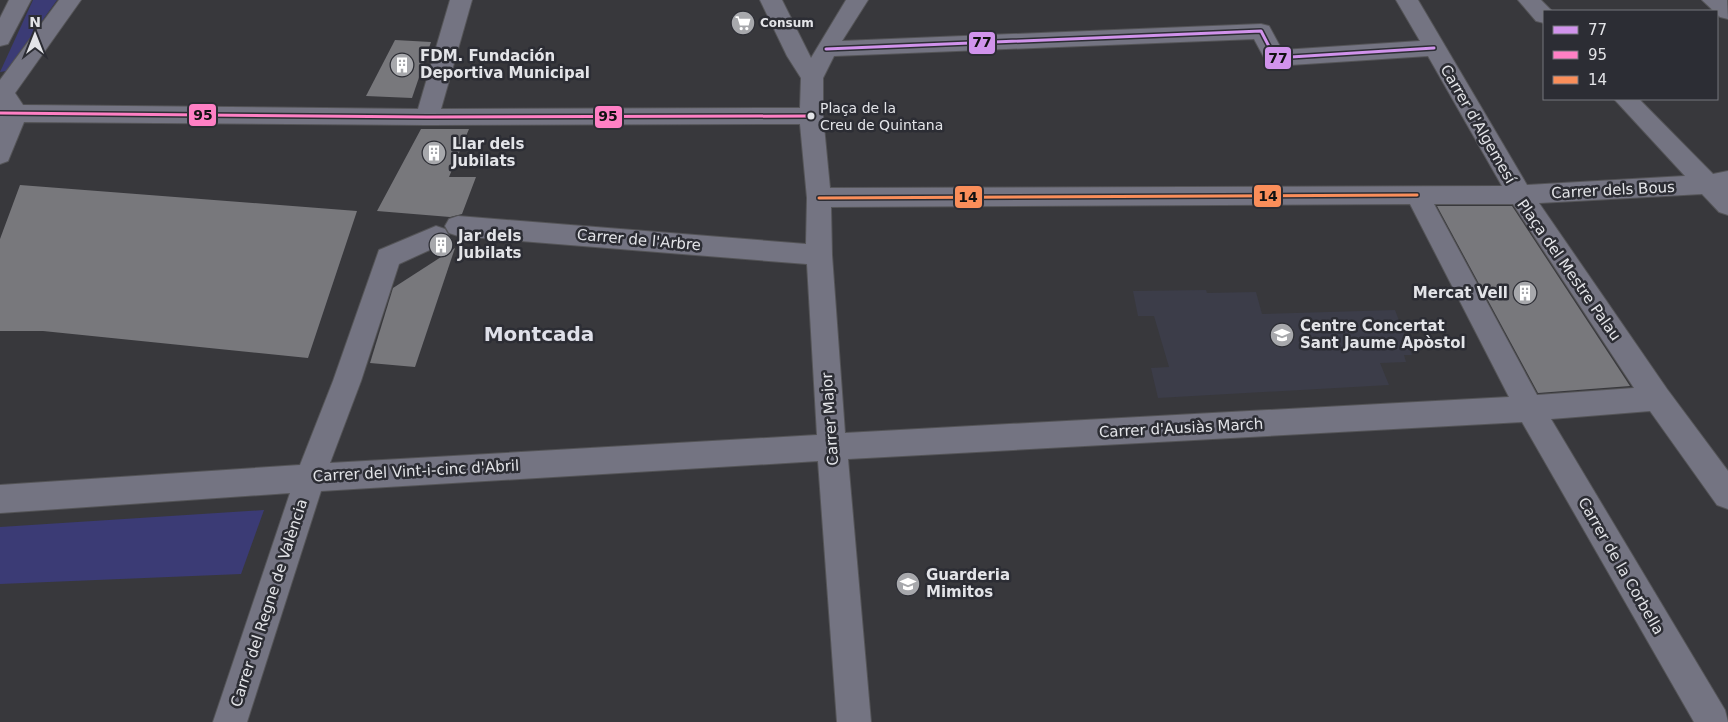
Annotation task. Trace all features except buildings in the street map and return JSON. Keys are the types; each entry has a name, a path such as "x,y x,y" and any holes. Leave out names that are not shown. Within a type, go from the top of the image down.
{"street":[{"path":"0,39 20,0"},
{"path":"0,155 8,113 3,93 70,0"},
{"path":"427,117 461,0"},
{"path":"771,0 798,56 812,78"},
{"path":"8,113 427,117 812,116 812,78 826,49 857,0"},
{"name":"Carrer d'Algemesí","path":"1407,0 1520,195"},
{"path":"1529,0 1543,15"},
{"path":"1713,0 1728,12"},
{"path":"826,49 1261,31 1275,58 1434,48"},
{"path":"1626,100 1717,182 1728,205"},
{"name":"Carrer Major","path":"812,116 819,198 819,255 832,447 854,722"},
{"name":"Carrer dels Bous","path":"1520,195 1717,182"},
{"path":"1417,195 1530,410 1657,398"},
{"name":"Plaça del Mestre Palau","path":"819,198 1520,195 1657,398 1728,495"},
{"name":"Carrer de l'Arbre","path":"388,257 447,231 819,255"},
{"name":"Carrer del Regne de València","path":"230,722 310,478 347,381 388,257"},
{"name":"Carrer d'Ausiàs March","path":"832,447 1530,410"},
{"name":"Carrer de la Corbella","path":"1530,410 1713,722"},
{"name":"Carrer del Vint-i-cinc d'Abril","path":"0,499 310,478 832,447"}],"shaded area":[{"path":"33,0 57,0 6,71 0,72"},
{"name":"Centre Concertat Sant Jaume Apòstol","path":"1206,290 1207,293 1256,292 1262,314 1395,310 1412,355 1404,355 1406,362 1380,363 1389,385 1158,398 1151,368 1169,367 1154,316 1138,316 1133,291"},
{"path":"264,510 241,574 0,584 0,527"}],"transit line":[{"name":"77","path":"826,49 1261,31 1275,58 1434,48"},
{"name":"95","path":"0,113 427,117 811,116"},
{"name":"14","path":"819,198 1417,195"}],"place":[{"name":"Consum","path":"743,23"},
{"name":"FDM. Fundación Deportiva Municipal","path":"402,65"},
{"name":"Plaça de la Creu de Quintana","path":"811,116"},
{"name":"Llar dels Jubilats","path":"434,153"},
{"name":"Jar dels Jubilats","path":"441,245"},
{"name":"Mercat Vell","path":"1525,293"},
{"name":"Centre Concertat Sant Jaume Apòstol","path":"1282,335"},
{"name":"Guarderia Mimitos","path":"908,584"}],"district":[{"name":"Montcada","path":"539,334"}]}
